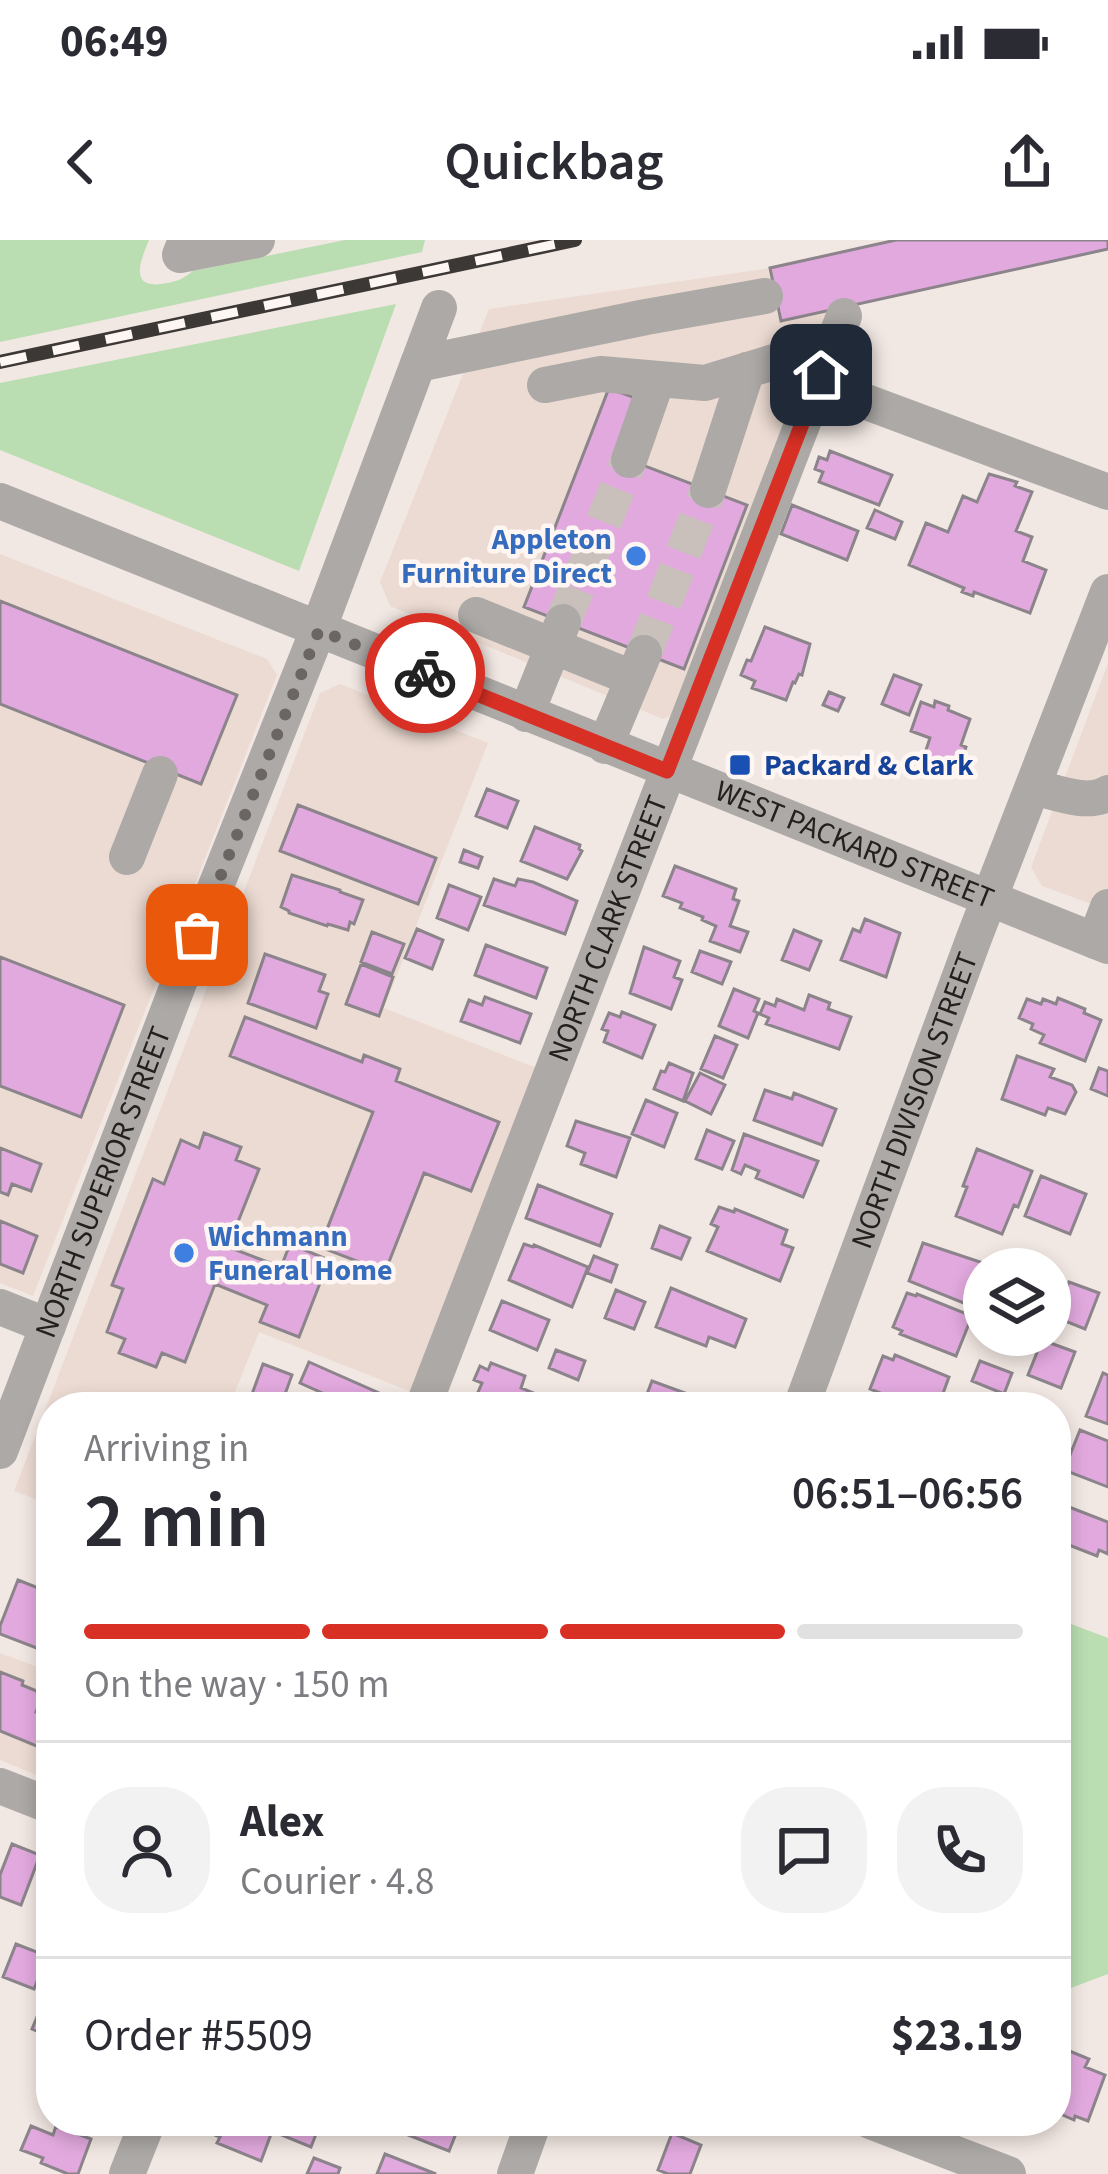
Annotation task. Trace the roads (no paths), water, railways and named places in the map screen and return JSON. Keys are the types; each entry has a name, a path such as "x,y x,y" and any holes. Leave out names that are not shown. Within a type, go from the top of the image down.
{"street":[{"path":"185,240 180,255 257,240"},
{"path":"418,364 765,296"},
{"name":"NORTH SUPERIOR STREET","path":"0,1451 439,308"},
{"name":"NORTH CLARK STREET","path":"429,1392 844,316"},
{"path":"545,385 601,374 705,383 777,361 1108,492"},
{"path":"708,490 747,370"},
{"path":"629,460 657,380"},
{"name":"WEST PACKARD STREET","path":"0,501 990,900 1104,931"},
{"name":"NORTH DIVISION STREET","path":"807,1392 1106,602"},
{"path":"476,615 558,634 638,666 605,746"},
{"path":"526,715 558,634"},
{"path":"128,857 160,775"},
{"path":"1033,787 1089,800 1108,793"},
{"path":"0,1307 48,1325"},
{"path":"0,1786 36,1799"},
{"path":"128,2174 142,2136"},
{"path":"515,2174 529,2136"},
{"path":"907,2136 995,2172"}],"tunnel":[{"path":"563,622 629,460"},
{"path":"644,653 708,490"}],"railway":[{"path":"0,362 575,240"}],"place":[{"name":"Appleton Furniture Direct","path":"636,556"},
{"name":"Packard & Clark","path":"740,765"},
{"name":"Wichmann Funeral Home","path":"184,1253"}]}
